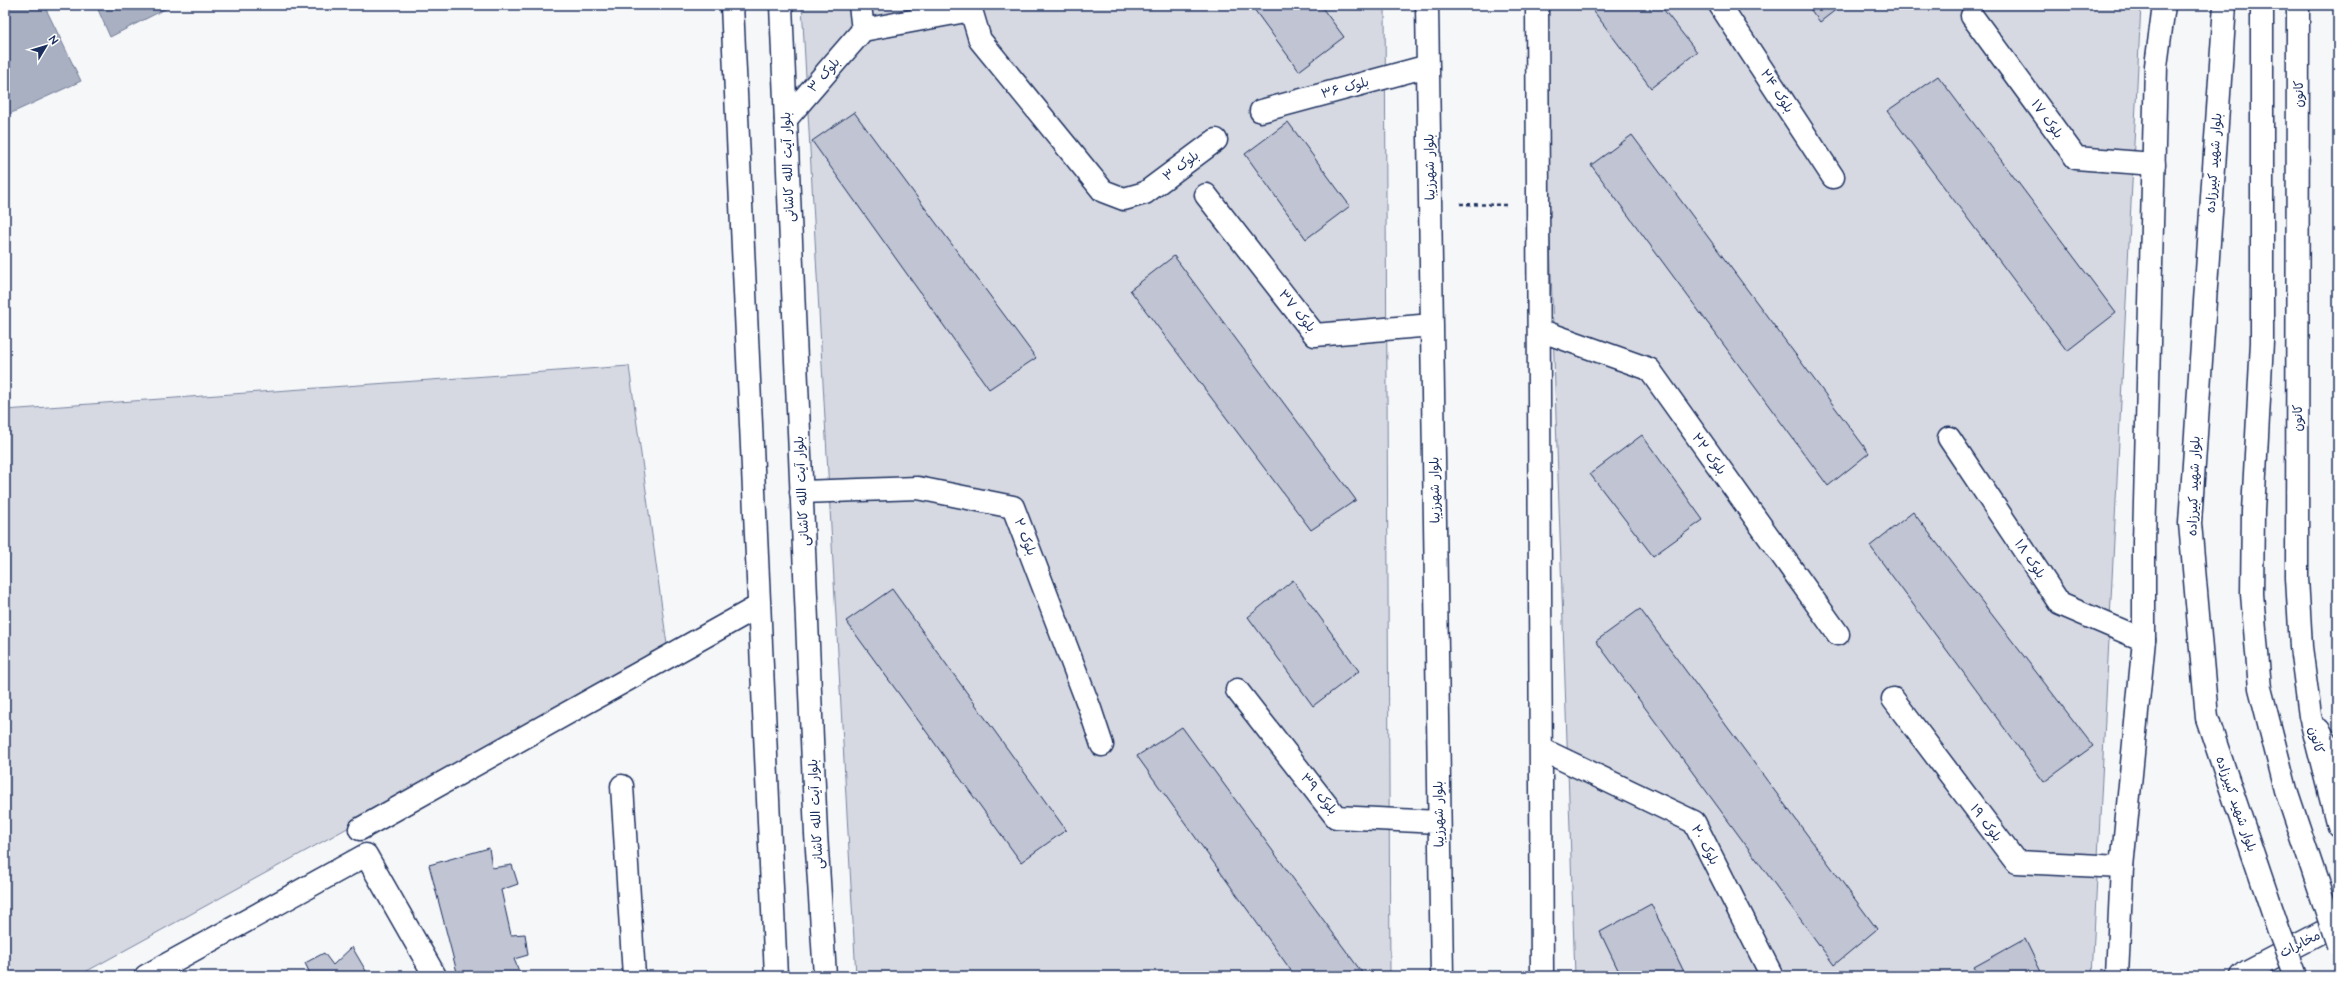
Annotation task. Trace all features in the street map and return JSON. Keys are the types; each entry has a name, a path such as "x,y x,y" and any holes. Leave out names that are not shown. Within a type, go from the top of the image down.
{"street":[{"path":"732,5 776,976"},
{"name":"بلوار آیت الله کاشانی","path":"781,5 816,834 825,976"},
{"path":"860,5 863,30 972,7"},
{"name":"بلوار شهرزیبا","path":"1427,5 1442,976"},
{"path":"1537,5 1542,976"},
{"name":"بلوک ۲۴","path":"1720,5 1833,178"},
{"path":"2117,976 2122,867 2144,640 2144,542 2156,66 2164,5"},
{"name":"بلوار شهید کبیرزاده","path":"2225,5 2190,523 2207,718 2279,931 2296,976"},
{"path":"2262,5 2262,342 2253,511 2252,594 2260,688 2286,790 2338,945"},
{"name":"کانون","path":"2298,5 2297,578 2301,647 2310,716 2338,826"},
{"name":"بلوک ۳","path":"972,7 980,40 1103,191 1124,199 1145,193 1216,140"},
{"name":"بلوک ۱۷","path":"1972,16 2076,158 2154,164"},
{"name":"بلوک ۳","path":"786,119 863,30"},
{"name":"بلوک ۳۶","path":"1261,111 1428,66"},
{"name":"بلوک ۳۷","path":"1206,195 1315,335 1432,325"},
{"name":"بلوک ۲۲","path":"1539,330 1649,369 1838,634"},
{"name":"بلوک ۱۸","path":"1950,438 2060,604 2144,640"},
{"name":"بلوک ۲","path":"801,492 918,488 1013,507 1090,709 1102,745"},
{"path":"360,829 759,606"},
{"name":"بلوک ۳۹","path":"1237,690 1336,817 1439,822"},
{"name":"بلوک ۱۹","path":"1892,699 2016,862 2122,867"},
{"path":"2310,716 2338,760"},
{"name":"بلوک ۲۰","path":"1541,750 1694,822 1772,976"},
{"path":"622,786 634,976"},
{"path":"146,976 366,855 435,976"},
{"name":"مخابرات","path":"2247,974 2338,924"}],"path":[{"path":"1430,204 1538,205"}],"shaded area":[{"path":"802,5 1385,5 1390,976 856,976"},
{"path":"1542,5 2141,5 2092,976 1575,976"},
{"path":"629,366 668,652 78,976 5,976 5,410"}],"water":[{"path":"5,5 44,5 81,81 5,116"},
{"path":"96,5 173,5 110,37"}],"building":[{"path":"1251,5 1320,5 1344,37 1299,71"},
{"path":"1589,5 1660,5 1697,52 1651,88"},
{"path":"1807,5 1842,5 1820,22"},
{"path":"1938,76 2116,313 2067,351 1887,111"},
{"path":"854,112 1036,358 989,389 812,141"},
{"path":"1288,122 1350,206 1306,239 1245,154"},
{"path":"1632,135 1869,453 1828,486 1591,165"},
{"path":"1174,256 1356,500 1311,530 1130,290"},
{"path":"1642,435 1703,520 1653,556 1590,474"},
{"path":"1913,512 2093,746 2044,782 1870,546"},
{"path":"1293,580 1359,671 1313,706 1248,617"},
{"path":"892,589 1066,830 1021,862 846,621"},
{"path":"1640,609 1877,929 1834,965 1596,641"},
{"path":"1182,727 1363,974 1360,976 1295,976 1137,756"},
{"path":"489,848 492,868 512,865 518,884 501,890 511,935 525,934 528,955 514,959 521,976 458,976 429,865"},
{"path":"1651,904 1686,976 1621,976 1600,932"},
{"path":"2025,939 2043,976 1979,976 1974,967"},
{"path":"352,947 369,976 311,976 305,963 324,953 333,965"}]}
